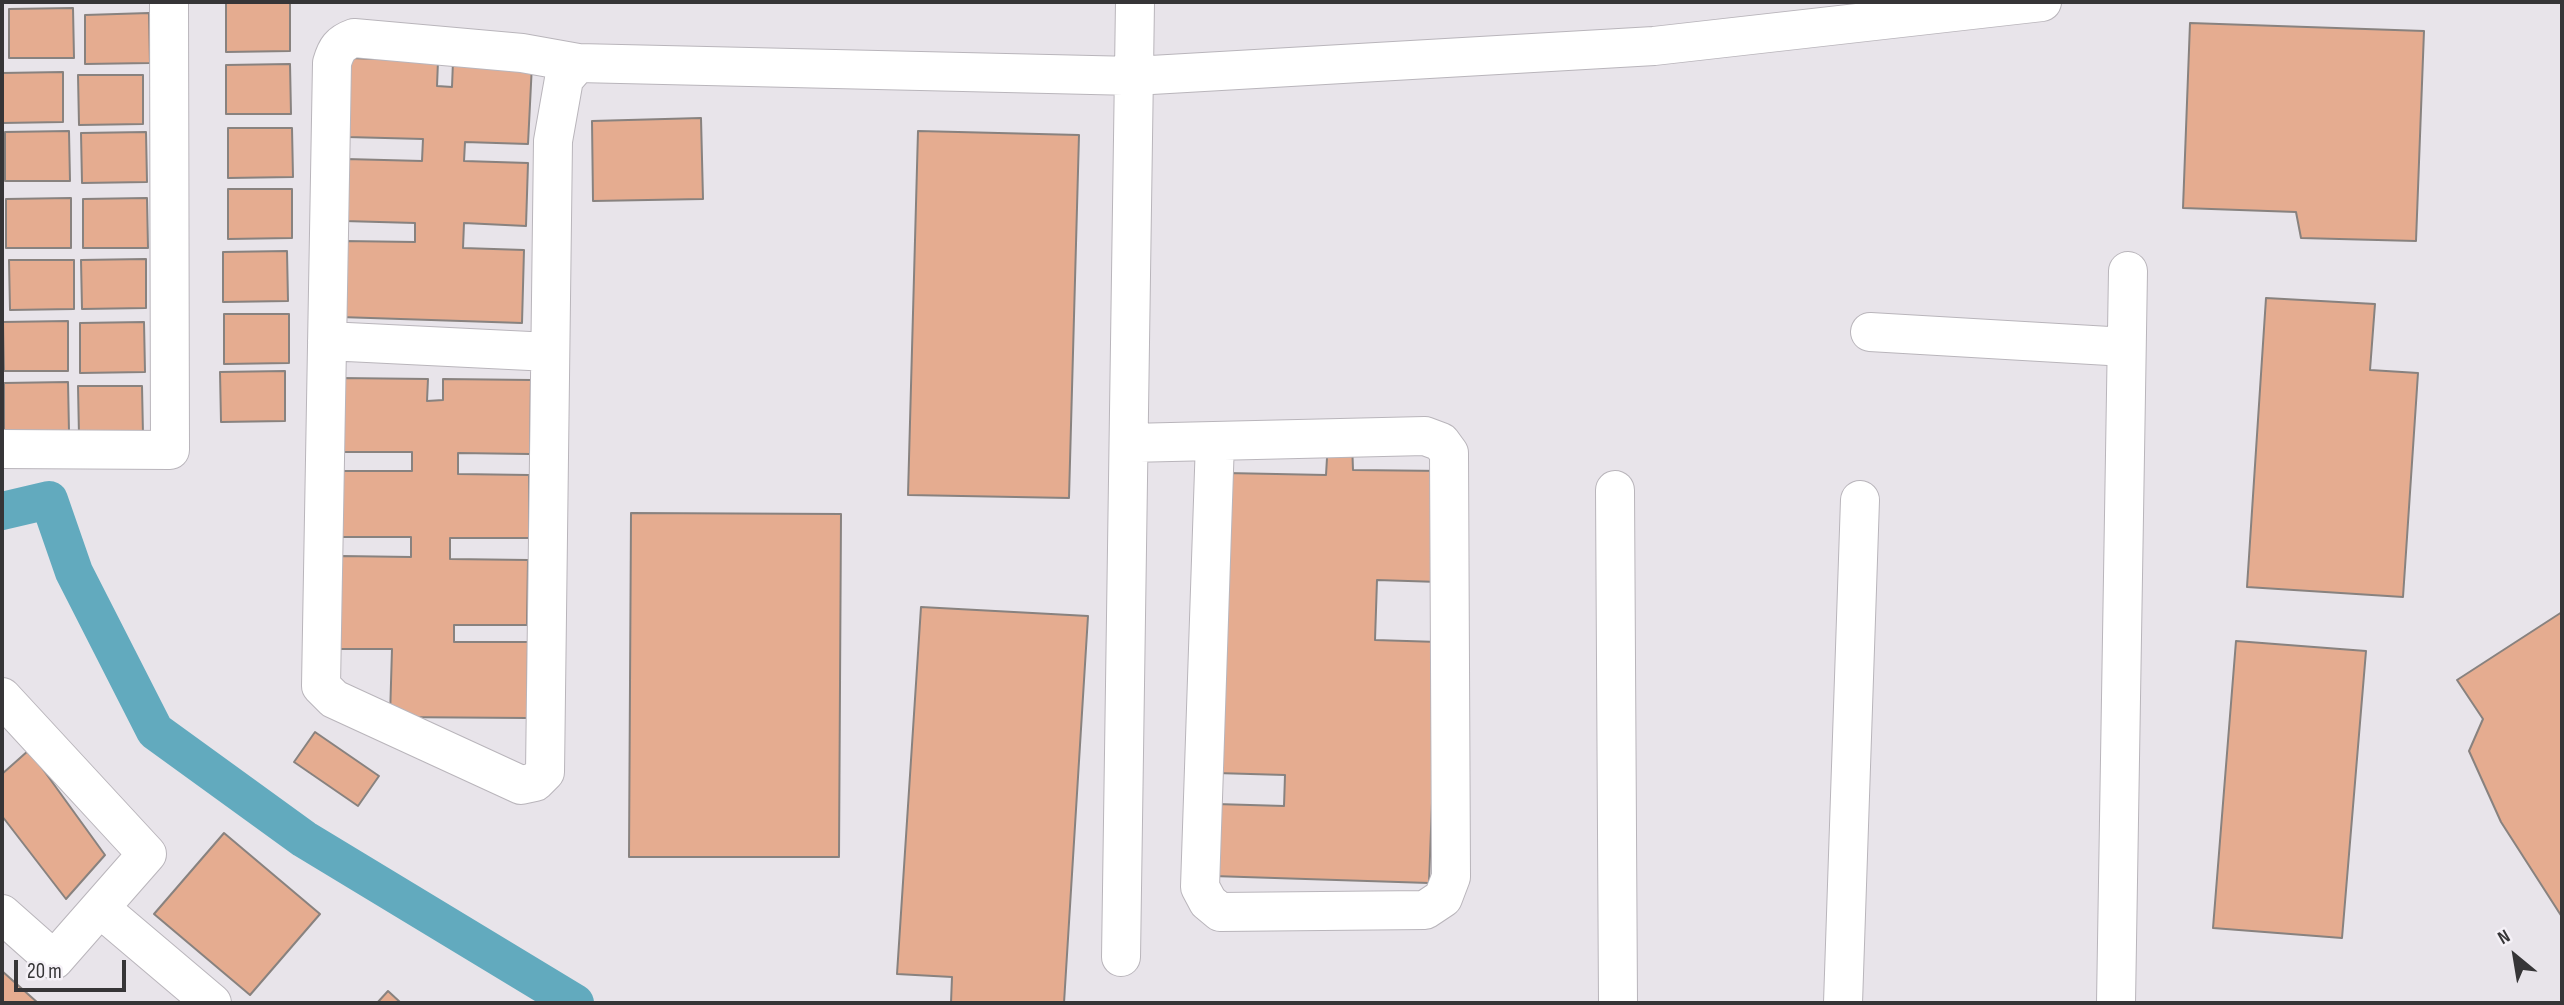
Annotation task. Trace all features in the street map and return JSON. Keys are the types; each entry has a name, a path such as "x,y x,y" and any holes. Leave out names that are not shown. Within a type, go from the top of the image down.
{"street":[{"path":"2,449 170,450 169,2"},
{"path":"1121,957 1135,2"},
{"path":"578,63 564,79 552,141 545,772 535,782 521,785 334,699 321,686 332,63 335,51 343,42 354,38 522,53 578,63 1134,76 1654,46 2042,2"},
{"path":"2116,1003 2128,271"},
{"path":"1870,332 2126,347"},
{"path":"327,341 550,352"},
{"path":"1129,443 1425,436 1441,442 1449,453 1451,877 1443,898 1425,910 1220,912 1208,902 1200,887 1215,441"},
{"path":"1615,490 1618,1003"},
{"path":"1843,1003 1860,500"},
{"path":"2,697 148,854 54,960 2,914"},
{"path":"101,909 212,1003"}],"building":[{"path":"226,2 290,2 290,51 226,52"},
{"path":"73,8 74,58 9,58 9,9"},
{"path":"149,13 150,63 85,64 85,15"},
{"path":"2190,23 2424,31 2416,241 2301,238 2296,212 2183,208"},
{"path":"350,58 438,61 437,86 452,87 453,61 532,64 528,144 465,142 464,161 528,163 526,226 464,223 463,248 524,250 522,323 340,317 343,241 415,242 415,223 344,221 346,159 422,161 423,139 347,137"},
{"path":"290,64 291,114 226,114 226,65"},
{"path":"63,72 63,122 2,123 2,73"},
{"path":"78,75 143,75 143,124 79,125"},
{"path":"701,118 703,199 593,201 592,121"},
{"path":"228,128 292,128 293,177 228,178"},
{"path":"69,131 70,181 5,181 5,132"},
{"path":"918,131 1079,135 1069,498 908,495"},
{"path":"146,132 147,182 82,183 81,133"},
{"path":"228,189 292,189 292,238 228,239"},
{"path":"71,198 71,248 6,248 6,199"},
{"path":"147,198 148,248 83,248 83,199"},
{"path":"287,251 288,301 223,302 223,252"},
{"path":"146,259 146,308 82,309 81,260"},
{"path":"9,260 74,260 74,309 10,310"},
{"path":"2266,298 2375,304 2370,370 2418,373 2403,597 2247,587"},
{"path":"224,314 289,314 289,363 224,364"},
{"path":"68,321 68,371 4,371 3,322"},
{"path":"144,322 145,372 80,373 80,323"},
{"path":"285,371 285,421 221,422 220,372"},
{"path":"339,378 428,379 427,401 443,400 443,379 531,380 530,454 458,453 458,474 529,475 529,538 450,538 450,559 528,560 527,625 454,625 454,642 528,642 527,718 390,717 392,649 340,649 341,556 411,557 411,537 337,537 338,471 412,471 412,452 338,452"},
{"path":"68,382 69,432 4,433 4,383"},
{"path":"78,386 142,386 143,435 79,436"},
{"path":"1328,441 1352,442 1353,470 1444,471 1439,582 1377,580 1375,640 1438,642 1429,883 1213,876 1216,804 1284,806 1285,775 1216,773 1226,473 1326,475"},
{"path":"631,513 841,514 839,857 629,857"},
{"path":"921,607 1088,616 1064,1003 951,1003 952,977 897,974"},
{"path":"2562,612 2562,917 2501,822 2469,751 2483,719 2457,680"},
{"path":"2236,641 2366,651 2342,938 2213,928"},
{"path":"315,732 379,776 358,806 294,762"},
{"path":"29,750 105,855 66,899 2,816 2,774"},
{"path":"224,833 320,914 250,995 154,914"},
{"path":"2,971 38,1003 2,1003"},
{"path":"388,991 401,1003 377,1003"}],"waterway":[{"path":"2,511 49,500 74,572 155,731 304,839 575,1003"}]}
